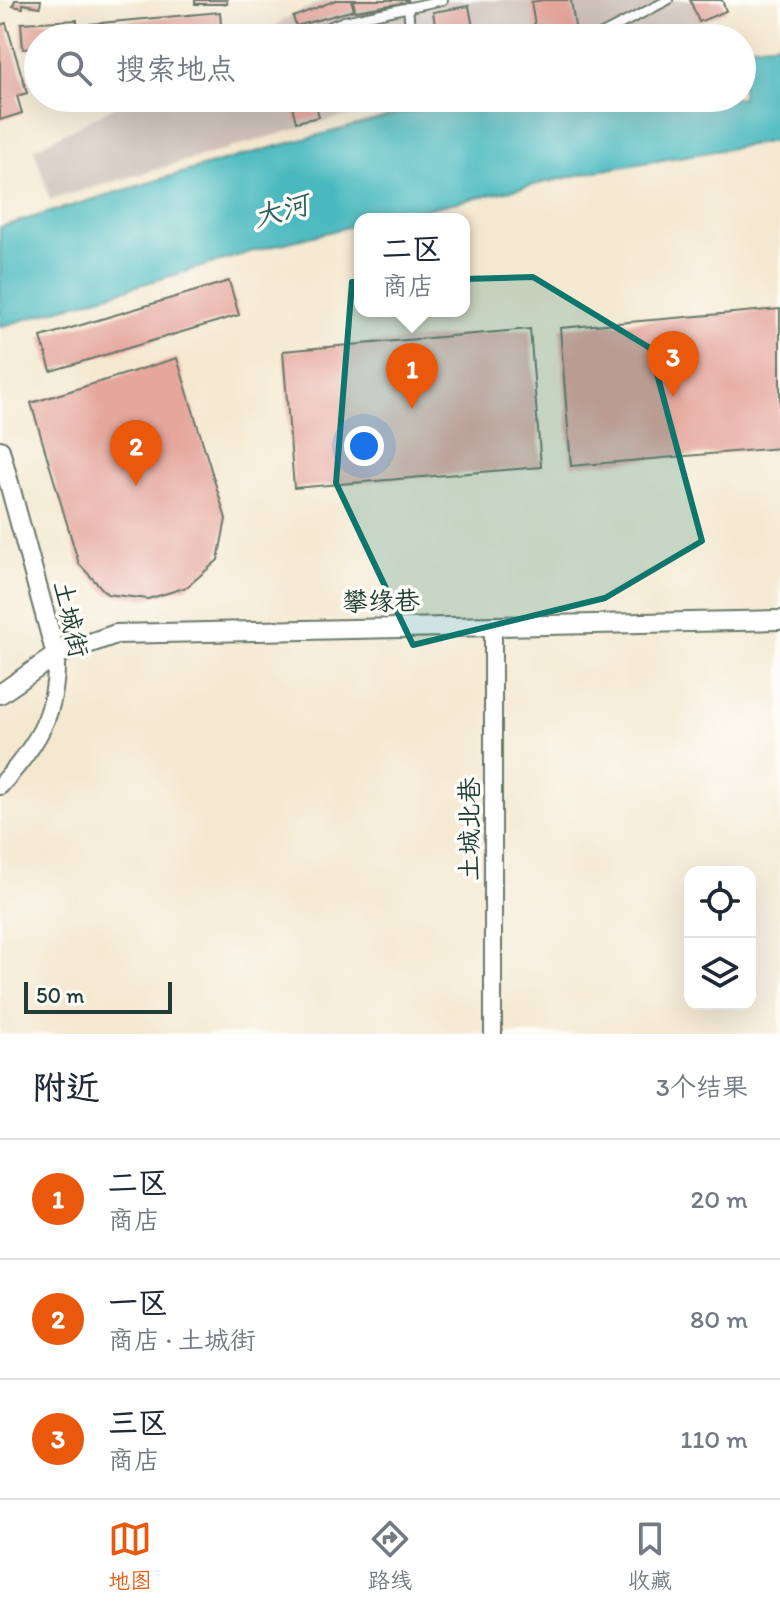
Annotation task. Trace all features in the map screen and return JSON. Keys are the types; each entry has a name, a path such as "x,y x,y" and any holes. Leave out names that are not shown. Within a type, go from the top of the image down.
{"street":[{"name":"土城街","path":"0,450 56,655 57,688 47,724 0,786"},
{"name":"攀缘巷","path":"0,694 56,655 116,634 780,620"},
{"name":"土城北巷","path":"493,625 493,1034"}],"lane":[{"path":"350,24 443,0"},
{"path":"621,24 668,0"},
{"path":"408,7 410,24"}],"highlighted area":[{"path":"533,277 650,348 702,541 605,598 413,645 336,483 352,282"}],"shaded area":[{"path":"324,0 722,0 726,11 697,24 277,24"},
{"path":"104,112 367,112 314,124 50,200 34,149"}],"water":[{"name":"大河","path":"780,43 780,140 597,171 407,213 354,213 354,226 254,251 0,327 0,227 222,161 409,112 756,112 756,46"}],"building":[{"path":"15,0 41,0 40,7 23,4 23,8 13,6"},
{"path":"195,0 227,0 227,4 195,4"},
{"path":"336,0 351,0 354,10 303,24 295,24 293,17"},
{"path":"353,0 408,0 408,2 355,11"},
{"path":"571,0 575,24 535,24 531,2"},
{"path":"690,0 722,0 726,11 699,22"},
{"path":"469,6 472,24 435,24 433,12"},
{"path":"220,12 221,24 90,24"},
{"path":"77,20 77,24 24,24 23,49 21,23"},
{"path":"6,23 24,83 24,94 17,96 22,113 0,120 0,25"},
{"path":"294,112 318,112 319,117 296,122"},
{"path":"229,281 239,315 51,371 41,337"},
{"path":"780,309 780,448 571,466 560,328"},
{"path":"530,329 541,467 294,488 283,351"},
{"path":"177,358 226,519 218,560 187,587 148,599 107,594 79,564 31,403"}],"place":[{"name":"三区","path":"673,397"},
{"name":"二区","path":"412,409"},
{"name":"一区","path":"136,486"}]}
